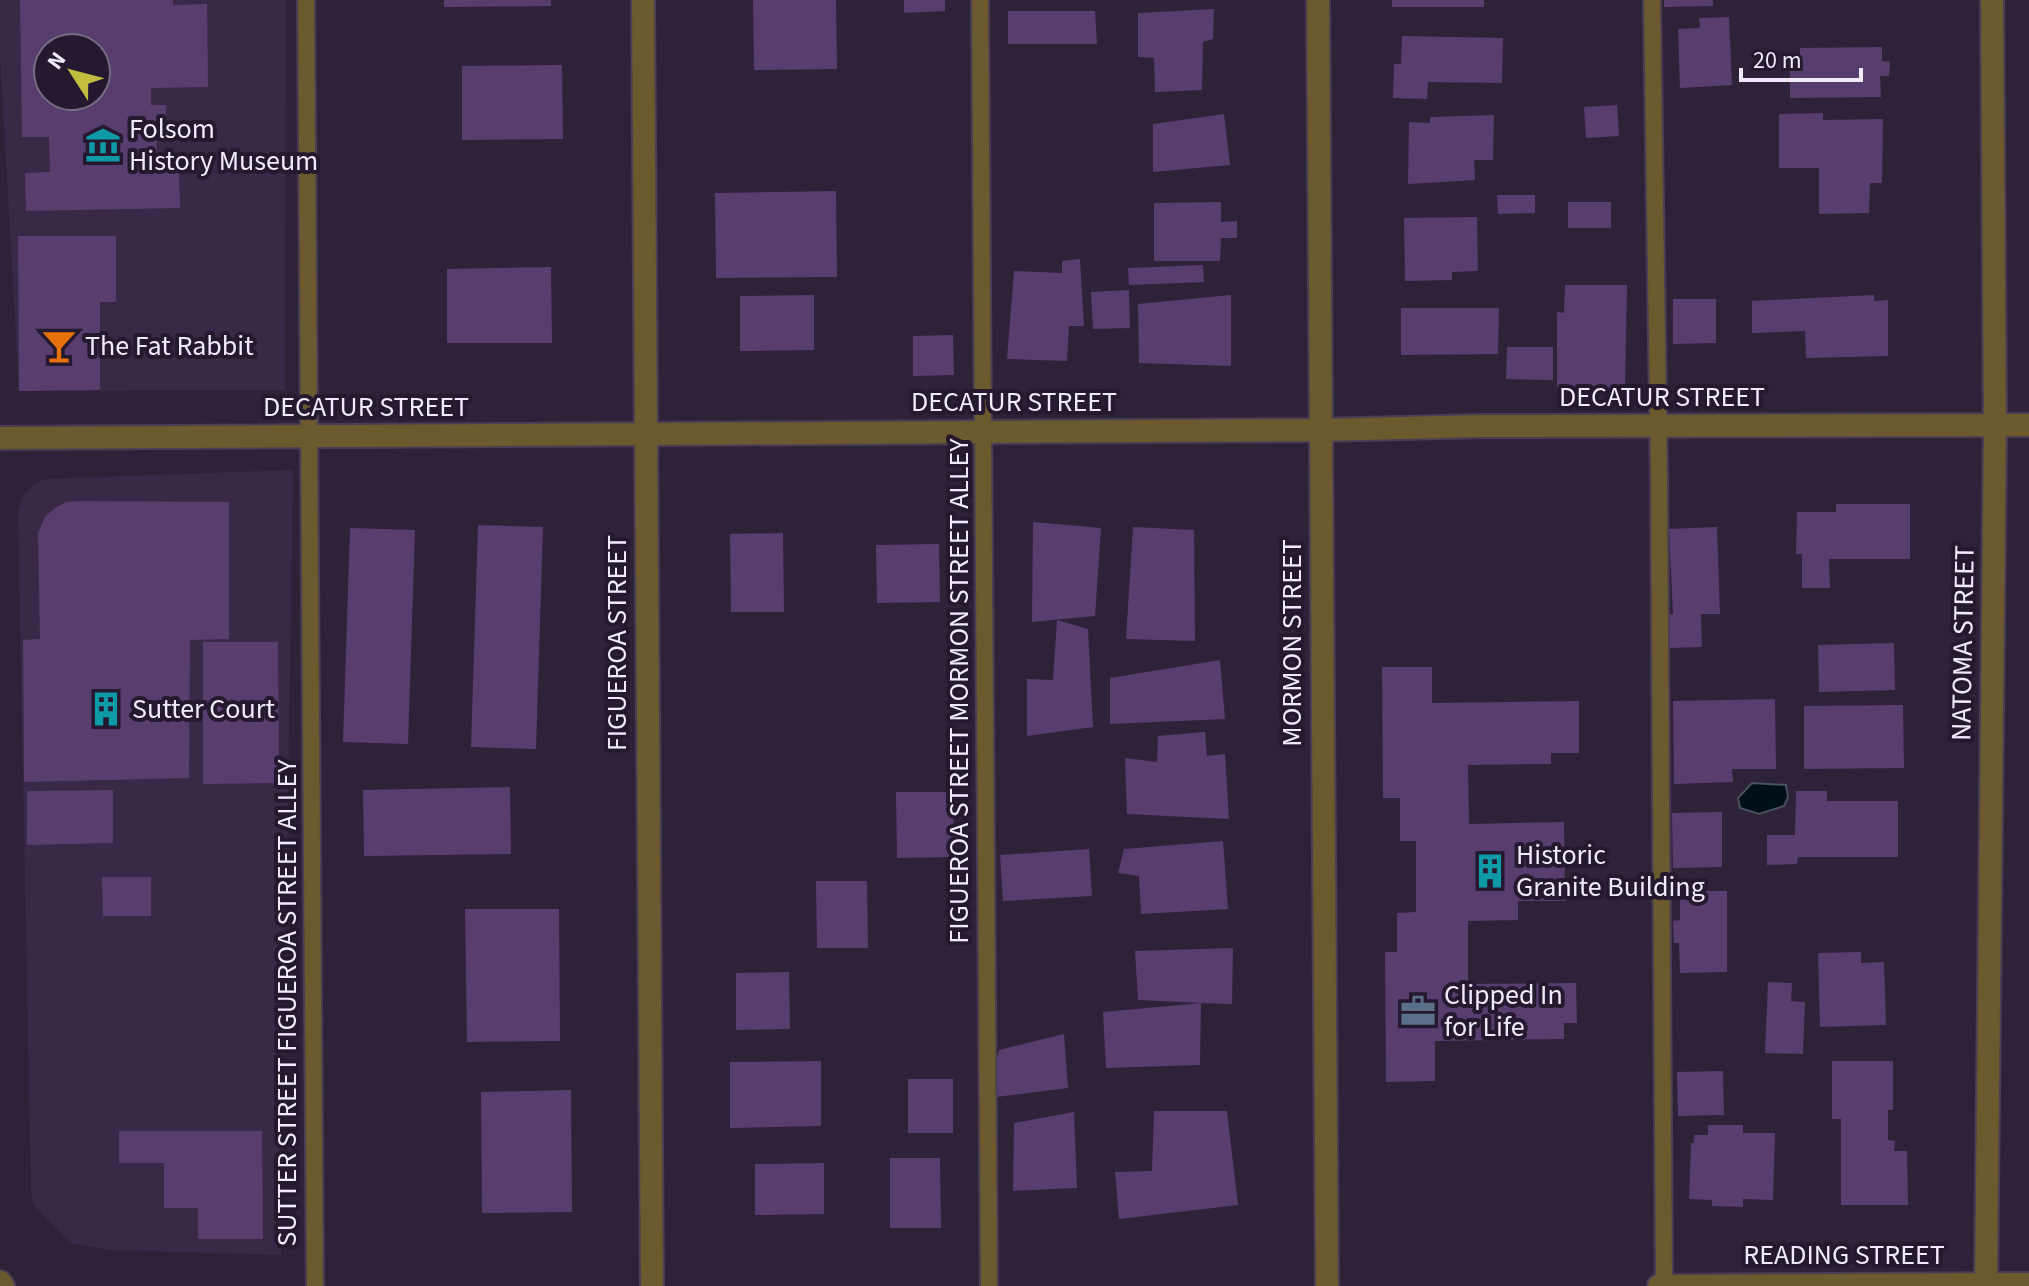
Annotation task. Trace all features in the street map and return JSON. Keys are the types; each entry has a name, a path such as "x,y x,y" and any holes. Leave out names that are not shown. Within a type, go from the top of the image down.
{"street":[{"name":"FIGUEROA STREET","path":"643,0 652,1286"},
{"name":"MORMON STREET","path":"1318,0 1327,1286"},
{"name":"NATOMA STREET","path":"1986,1285 1995,425 1992,0"},
{"name":"DECATUR STREET","path":"0,438 1321,430 1482,426 2029,425"},
{"name":"READING STREET","path":"1661,1286 2029,1284"}],"lane":[{"name":"SUTTER STREET FIGUEROA STREET ALLEY","path":"306,0 315,1286"},
{"name":"FIGUEROA STREET MORMON STREET ALLEY","path":"980,0 989,1286"},
{"path":"1652,0 1658,427 1661,1286"}],"shaded area":[{"path":"0,0 286,0 285,390 19,391 0,54"},
{"path":"293,470 281,1255 110,1250 70,1243 33,1204 31,1190 18,512 23,496 34,484 46,479"},
{"path":"1752,783 1786,785 1788,797 1784,806 1759,814 1740,808 1738,798"}],"building":[{"path":"20,0 173,0 173,5 207,4 208,87 151,88 151,105 166,105 166,124 156,124 157,153 171,152 171,169 179,169 180,208 26,211 25,173 50,172 49,137 22,137"},
{"path":"444,0 551,0 551,6 444,7"},
{"path":"753,0 836,0 837,69 754,70"},
{"path":"904,0 945,0 945,11 904,13"},
{"path":"1392,0 1484,0 1484,7 1392,7"},
{"path":"1664,0 1713,0 1713,6 1664,7"},
{"path":"1214,9 1213,39 1203,42 1202,90 1155,92 1154,58 1138,57 1138,13"},
{"path":"1008,11 1095,11 1097,44 1008,44"},
{"path":"1729,17 1732,85 1680,88 1678,29 1700,28 1699,18"},
{"path":"1402,36 1503,38 1502,83 1428,82 1427,99 1393,98 1394,64 1401,64"},
{"path":"1882,47 1882,61 1890,62 1889,76 1880,76 1881,97 1790,98 1790,67 1800,67 1800,48"},
{"path":"562,65 563,139 462,140 462,66"},
{"path":"1617,105 1619,136 1586,138 1584,107"},
{"path":"1823,113 1823,120 1883,119 1882,183 1870,183 1869,213 1819,214 1819,168 1779,168 1779,114"},
{"path":"1224,114 1230,165 1153,172 1153,124"},
{"path":"1494,115 1493,160 1474,160 1475,180 1408,184 1409,122 1430,123 1430,117"},
{"path":"836,191 837,277 716,278 715,193"},
{"path":"1497,195 1535,195 1535,213 1498,214"},
{"path":"1221,202 1221,222 1237,221 1237,238 1221,238 1220,261 1154,261 1154,203"},
{"path":"1568,202 1611,202 1611,228 1568,228"},
{"path":"1477,217 1478,271 1452,272 1452,280 1405,281 1404,218"},
{"name":"The Fat Rabbit","path":"18,236 116,236 116,302 100,302 100,390 19,391"},
{"path":"1080,259 1084,326 1069,326 1067,361 1007,359 1014,271 1062,273 1062,261"},
{"path":"1203,265 1204,282 1129,285 1128,268"},
{"path":"551,267 552,343 447,343 447,269"},
{"path":"1565,285 1627,285 1625,388 1557,388 1557,312 1564,313"},
{"path":"1129,290 1130,328 1093,329 1091,292"},
{"path":"814,295 814,350 740,351 740,296"},
{"path":"1231,295 1231,366 1139,363 1138,304"},
{"path":"1874,295 1874,301 1888,300 1888,356 1806,358 1805,331 1752,333 1752,301"},
{"path":"1673,299 1716,299 1716,343 1673,344"},
{"path":"1401,308 1499,308 1498,354 1401,355"},
{"path":"953,335 954,375 913,376 913,336"},
{"path":"1507,347 1553,347 1553,380 1506,379"},
{"name":"Sutter Court","path":"66,502 229,502 229,639 190,640 189,778 24,782 23,640 40,639 38,533 45,517 55,508"},
{"path":"1836,504 1910,504 1910,559 1829,559 1830,588 1802,588 1802,554 1796,554 1797,512 1836,512"},
{"path":"1033,522 1101,528 1095,616 1032,622"},
{"path":"478,525 543,527 536,749 471,747"},
{"path":"1133,527 1194,530 1195,641 1126,639"},
{"path":"1717,527 1720,614 1701,614 1702,647 1668,648 1666,615 1673,614 1669,529"},
{"path":"350,528 415,530 408,744 343,742"},
{"path":"783,533 784,612 731,612 730,534"},
{"path":"939,544 940,602 877,603 876,545"},
{"path":"1057,620 1088,629 1093,727 1027,736 1027,679 1053,680"},
{"path":"203,642 278,642 279,783 203,784"},
{"path":"1894,643 1895,690 1819,692 1818,645"},
{"path":"1220,660 1225,719 1110,724 1110,678"},
{"name":"Historic Granite Building","path":"1382,667 1432,667 1432,703 1579,701 1579,753 1551,753 1551,764 1468,765 1469,824 1564,822 1565,901 1518,901 1518,920 1468,921 1468,984 1576,983 1577,1023 1564,1023 1564,1039 1435,1041 1435,1081 1386,1082 1385,952 1397,952 1397,913 1416,912 1416,841 1400,841 1400,798 1383,798"},
{"path":"1775,699 1776,769 1732,769 1733,782 1674,784 1673,701"},
{"path":"1903,705 1904,768 1804,769 1804,706"},
{"path":"1205,732 1207,756 1225,754 1229,819 1127,814 1125,758 1157,762 1158,736"},
{"path":"510,787 511,854 364,856 363,790"},
{"path":"113,790 113,843 27,845 27,791"},
{"path":"1796,791 1827,791 1827,801 1898,801 1898,857 1798,857 1797,864 1767,865 1767,835 1795,835"},
{"path":"896,792 953,792 954,857 897,858"},
{"path":"1722,812 1722,867 1673,868 1672,813"},
{"path":"1223,841 1228,909 1141,914 1139,876 1118,873 1124,849"},
{"path":"1089,849 1092,896 1003,901 1000,855"},
{"path":"102,877 151,877 151,916 103,916"},
{"path":"816,881 867,881 868,948 817,948"},
{"path":"1680,891 1727,891 1727,972 1680,973 1679,943 1674,943 1673,921 1680,920"},
{"path":"465,909 559,909 560,1041 467,1042"},
{"path":"1233,948 1232,1004 1138,1000 1135,951"},
{"path":"1861,952 1861,963 1884,962 1886,1025 1820,1027 1818,953"},
{"path":"789,972 790,1029 736,1030 736,973"},
{"path":"1768,982 1792,983 1791,1001 1805,1002 1803,1054 1765,1053"},
{"path":"1201,1003 1200,1065 1106,1068 1103,1012"},
{"path":"1064,1034 1068,1088 988,1098 999,1050"},
{"path":"821,1061 821,1126 730,1128 730,1062"},
{"path":"1832,1061 1893,1061 1893,1110 1888,1110 1888,1140 1895,1141 1894,1151 1907,1151 1908,1205 1841,1205 1841,1119 1832,1119"},
{"path":"1723,1071 1724,1115 1678,1116 1677,1072"},
{"path":"908,1079 953,1079 953,1133 908,1133"},
{"path":"571,1090 572,1212 482,1213 481,1092"},
{"path":"1154,1111 1227,1111 1238,1205 1119,1219 1115,1172 1152,1171"},
{"path":"1074,1112 1077,1188 1013,1191 1014,1123"},
{"path":"1708,1125 1743,1125 1743,1133 1775,1133 1773,1200 1743,1199 1743,1207 1712,1206 1712,1200 1689,1199 1691,1143 1694,1143 1694,1135 1708,1135"},
{"path":"119,1131 262,1131 263,1239 198,1239 198,1208 164,1208 164,1163 119,1163"},
{"path":"890,1158 940,1158 941,1228 890,1228"},
{"path":"824,1163 824,1214 755,1215 755,1164"}],"place":[{"name":"Folsom History Museum","path":"103,145"},
{"name":"The Fat Rabbit","path":"59,346"},
{"name":"Sutter Court","path":"106,709"},
{"name":"Historic Granite Building","path":"1490,871"},
{"name":"Clipped In for Life","path":"1418,1011"}]}
